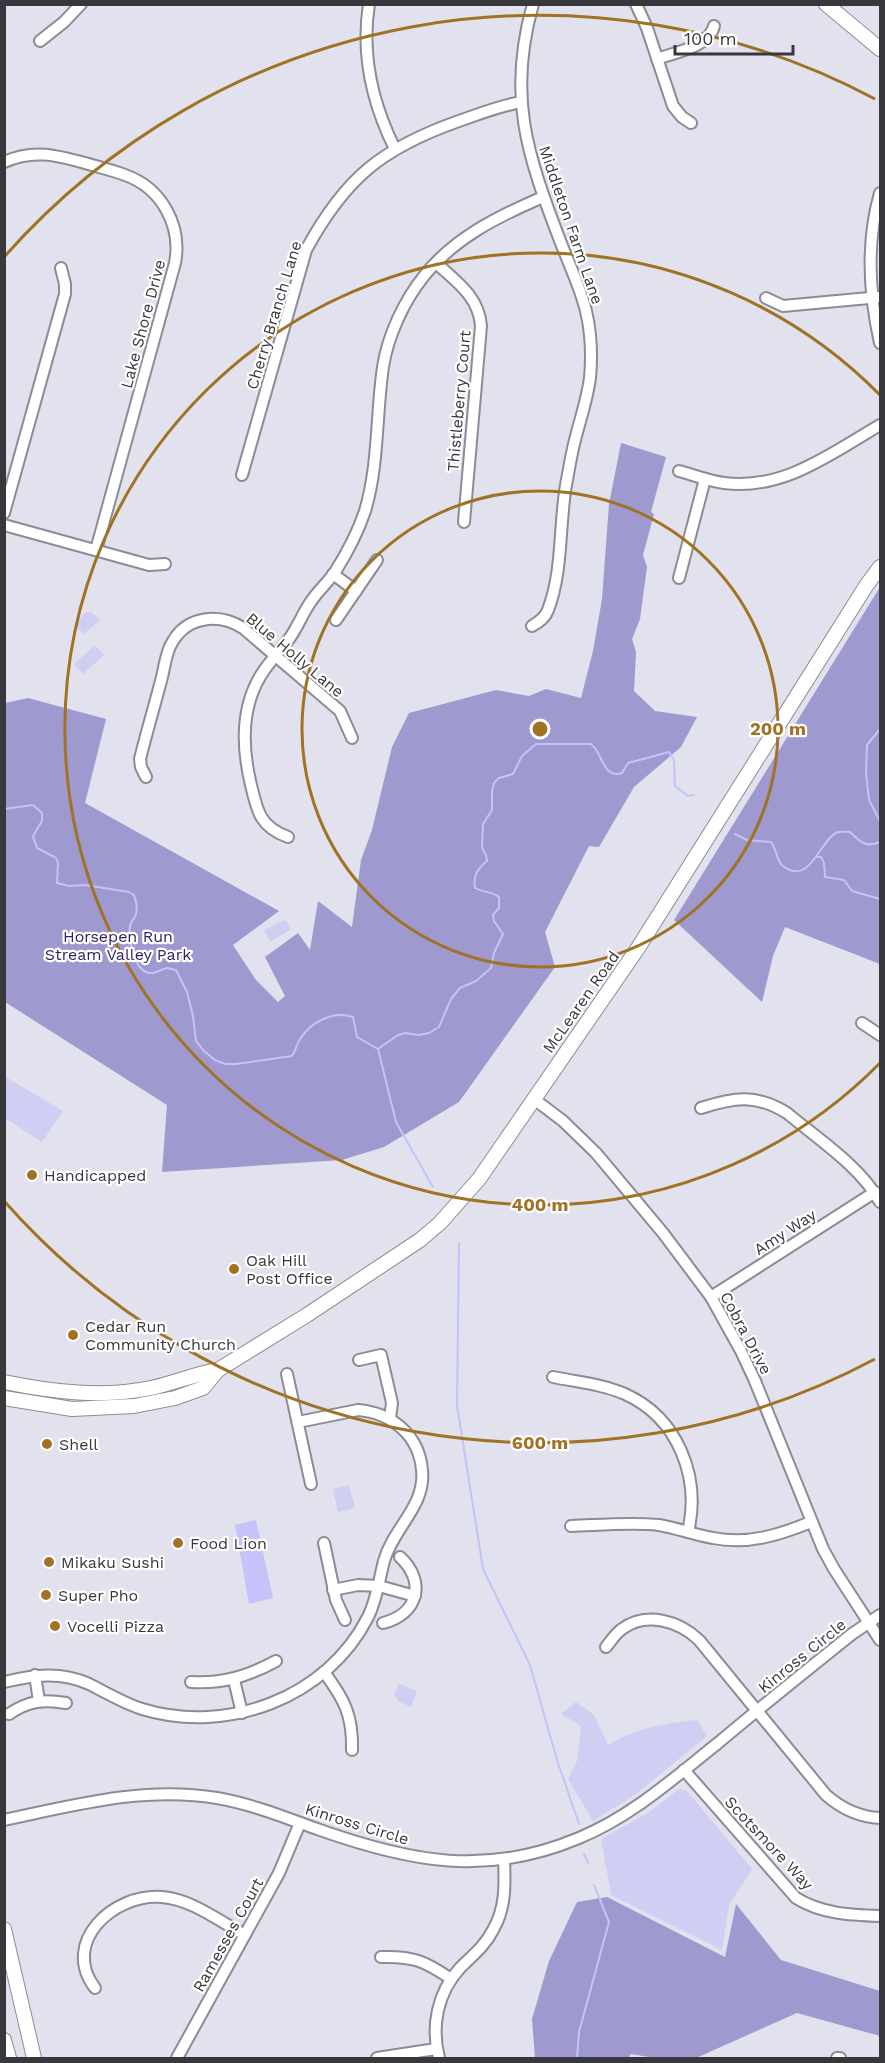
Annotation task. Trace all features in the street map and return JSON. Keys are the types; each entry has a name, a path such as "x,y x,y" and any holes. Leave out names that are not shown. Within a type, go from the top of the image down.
{"main road":[{"path":"826,4 880,49"},
{"name":"McLearen Road","path":"4,1398 50,1407 134,1406 175,1398 202,1388 218,1370 307,1315 430,1232 479,1179 638,948 880,567"},
{"name":"McLearen Road","path":"4,1382 72,1393 132,1391 218,1370"},
{"path":"4,1929 34,2058"},
{"path":"4,2040 9,2058"}],"street":[{"path":"39,41 64,22 81,4"},
{"path":"369,4 366,49 370,81 376,106 395,148"},
{"name":"Middleton Farm Lane","path":"532,626 547,613 555,583 566,488 590,379 591,349 586,310 543,197 530,156 520,102 521,75 533,4"},
{"path":"636,4 647,28 673,106 682,117 691,123"},
{"path":"657,59 704,41 712,34 714,26"},
{"name":"Cherry Branch Lane","path":"242,475 306,250 322,220 341,194 368,167 395,148 426,133 520,102"},
{"name":"Lake Shore Drive","path":"4,162 26,154 46,154 126,175 139,181 158,197 170,215 175,232 175,263 96,550"},
{"path":"880,194 872,239 871,279 876,297 880,343"},
{"path":"288,837 274,832 263,822 256,807 245,760 243,739 249,706 257,684 291,637 311,601 333,574 350,545 364,512 374,465 383,365 402,310 423,277 447,252 471,233 500,216 543,197"},
{"name":"Thistleberry Court","path":"436,263 475,300 480,313 481,326 464,522"},
{"path":"4,513 65,294 61,268"},
{"path":"766,298 783,306 876,297"},
{"path":"679,471 705,479 743,484 777,479 809,467 880,425"},
{"path":"679,578 705,479"},
{"path":"4,525 149,565 165,564"},
{"path":"336,620 377,560"},
{"path":"333,574 356,591"},
{"name":"Blue Holly Lane","path":"146,777 140,759 170,647 183,629 208,618 228,621 243,628 340,711 352,738"},
{"path":"862,1023 880,1035"},
{"path":"701,1108 739,1098 764,1101 776,1106 788,1113 860,1174 878,1197"},
{"name":"Cobra Drive","path":"534,1099 571,1127 596,1153 663,1233 711,1297 741,1350 812,1522 834,1569 880,1640"},
{"name":"Amy Way","path":"711,1297 878,1197"},
{"path":"359,1360 381,1355 392,1403 390,1419"},
{"path":"287,1374 311,1485"},
{"path":"553,1377 604,1387 626,1395 651,1410 661,1420 679,1445 690,1473 693,1503 688,1532"},
{"path":"4,1682 35,1676 56,1675 77,1679 124,1703 163,1714 201,1718 242,1713 279,1700 324,1672 341,1655 364,1624 379,1586 389,1547 417,1503 423,1474 415,1447 404,1431 390,1419 358,1410 298,1422"},
{"path":"571,1526 658,1525 713,1538 744,1540 779,1535 812,1522"},
{"path":"324,1544 333,1590 345,1620"},
{"path":"383,1623 401,1615 416,1596 416,1586 411,1569 400,1557"},
{"path":"333,1590 358,1585 379,1586 416,1596"},
{"name":"Kinross Circle","path":"4,1821 117,1797 177,1794 227,1800 375,1849 419,1858 466,1861 504,1859 559,1846 599,1829 646,1800 868,1622 880,1615"},
{"path":"606,1647 621,1629 637,1622 660,1620 682,1627 699,1640 831,1799 859,1815 880,1818"},
{"path":"191,1682 214,1683 234,1680 276,1661"},
{"path":"324,1672 338,1691 347,1709 353,1730 352,1750"},
{"path":"35,1676 39,1701"},
{"path":"234,1680 242,1713"},
{"path":"9,1714 39,1701 66,1703"},
{"name":"Scotsmore Way","path":"684,1770 796,1898 807,1905 826,1911 880,1916"},
{"name":"Ramesses Court","path":"177,2058 279,1874 300,1823"},
{"path":"377,2058 438,2054 435,2032 444,1991 451,1979 486,1941 497,1923 505,1889 504,1859"},
{"path":"95,1988 83,1967 83,1955 87,1942 93,1930 106,1915 131,1901 150,1897 180,1900 245,1935"},
{"path":"381,1957 401,1957 422,1961 451,1979"}],"shaded area":[{"path":"86,612 91,612 101,620 83,634 74,625"},
{"path":"95,645 104,655 83,674 74,664"},
{"path":"286,921 291,929 270,942 264,930"},
{"path":"4,1076 63,1111 42,1142 5,1118"},
{"path":"349,1485 355,1508 338,1512 333,1489"},
{"path":"256,1520 273,1598 249,1604 235,1525"},
{"path":"399,1684 417,1691 411,1707 398,1701 394,1693"},
{"path":"576,1702 594,1715 608,1745 651,1727 697,1720 707,1736 636,1794 593,1821 568,1779 577,1761 581,1726 561,1714"},
{"path":"679,1789 687,1791 752,1869 729,1905 722,1950 611,1895 601,1839 648,1813"}],"green space":[{"name":"Horsepen Run Stream Valley Park","path":"621,443 666,457 651,512 654,514 643,555 647,567 640,619 632,639 636,652 634,691 655,711 697,717 681,747 634,787 599,847 589,846 545,932 555,967 459,1102 384,1147 342,1160 162,1172 167,1105 5,1002 5,703 28,698 106,719 85,803 279,911 233,945 256,980 278,1002 285,996 265,957 298,933 310,950 318,901 352,927 361,860 372,830 392,747 409,713 496,690 529,696 546,689 581,698 593,651 602,599 609,504"},
{"path":"880,587 880,964 785,927 773,956 762,1002 674,920"},
{"path":"607,1897 725,1957 736,1904 781,1960 880,1991 880,2036 797,2013 696,2058 655,2058 631,2054 628,2058 535,2058 532,2019 549,1961 577,1902"}],"waterway":[{"path":"880,729 867,745 866,774 869,800 880,821"},
{"path":"4,809 33,805 42,813 42,821 33,836 37,848 56,858 57,883 69,886 85,885 129,892 134,895 137,911 130,932 131,947 137,962 146,972 153,973 167,968 176,970 187,992 196,1041 215,1060 225,1064 236,1064 292,1056 299,1041 310,1027 330,1016 353,1017 357,1037 378,1049 398,1035 405,1033 419,1035 429,1033 439,1027 451,999 460,988 476,981 491,968 494,953 503,934 494,921 493,915 499,908 499,897 475,888 476,873 487,861 482,848 483,824 492,810 494,783 499,778 513,774 522,756 536,744 591,744 607,769 616,774 622,773 628,763 669,752 674,760 675,786 688,796 694,795"},
{"path":"735,834 747,840 771,842 781,864 792,871 800,871 807,867 830,837 837,832 850,832 867,844 880,842"},
{"path":"817,857 821,857 824,863 825,877 844,880 852,891 880,899"},
{"path":"378,1049 396,1122 433,1187"},
{"path":"459,1243 457,1405 483,1569 530,1665 557,1760 579,1824"},
{"path":"584,1854 588,1863"},
{"path":"577,2058 579,2032 609,1922 594,1885"}],"place":[{"name":"Handicapped","path":"32,1175"},
{"name":"Oak Hill Post Office","path":"234,1269"},
{"name":"Cedar Run Community Church","path":"73,1335"},
{"name":"Shell","path":"47,1444"},
{"name":"Food Lion","path":"178,1543"},
{"name":"Mikaku Sushi","path":"49,1562"},
{"name":"Super Pho","path":"46,1595"},
{"name":"Vocelli Pizza","path":"55,1626"}]}
